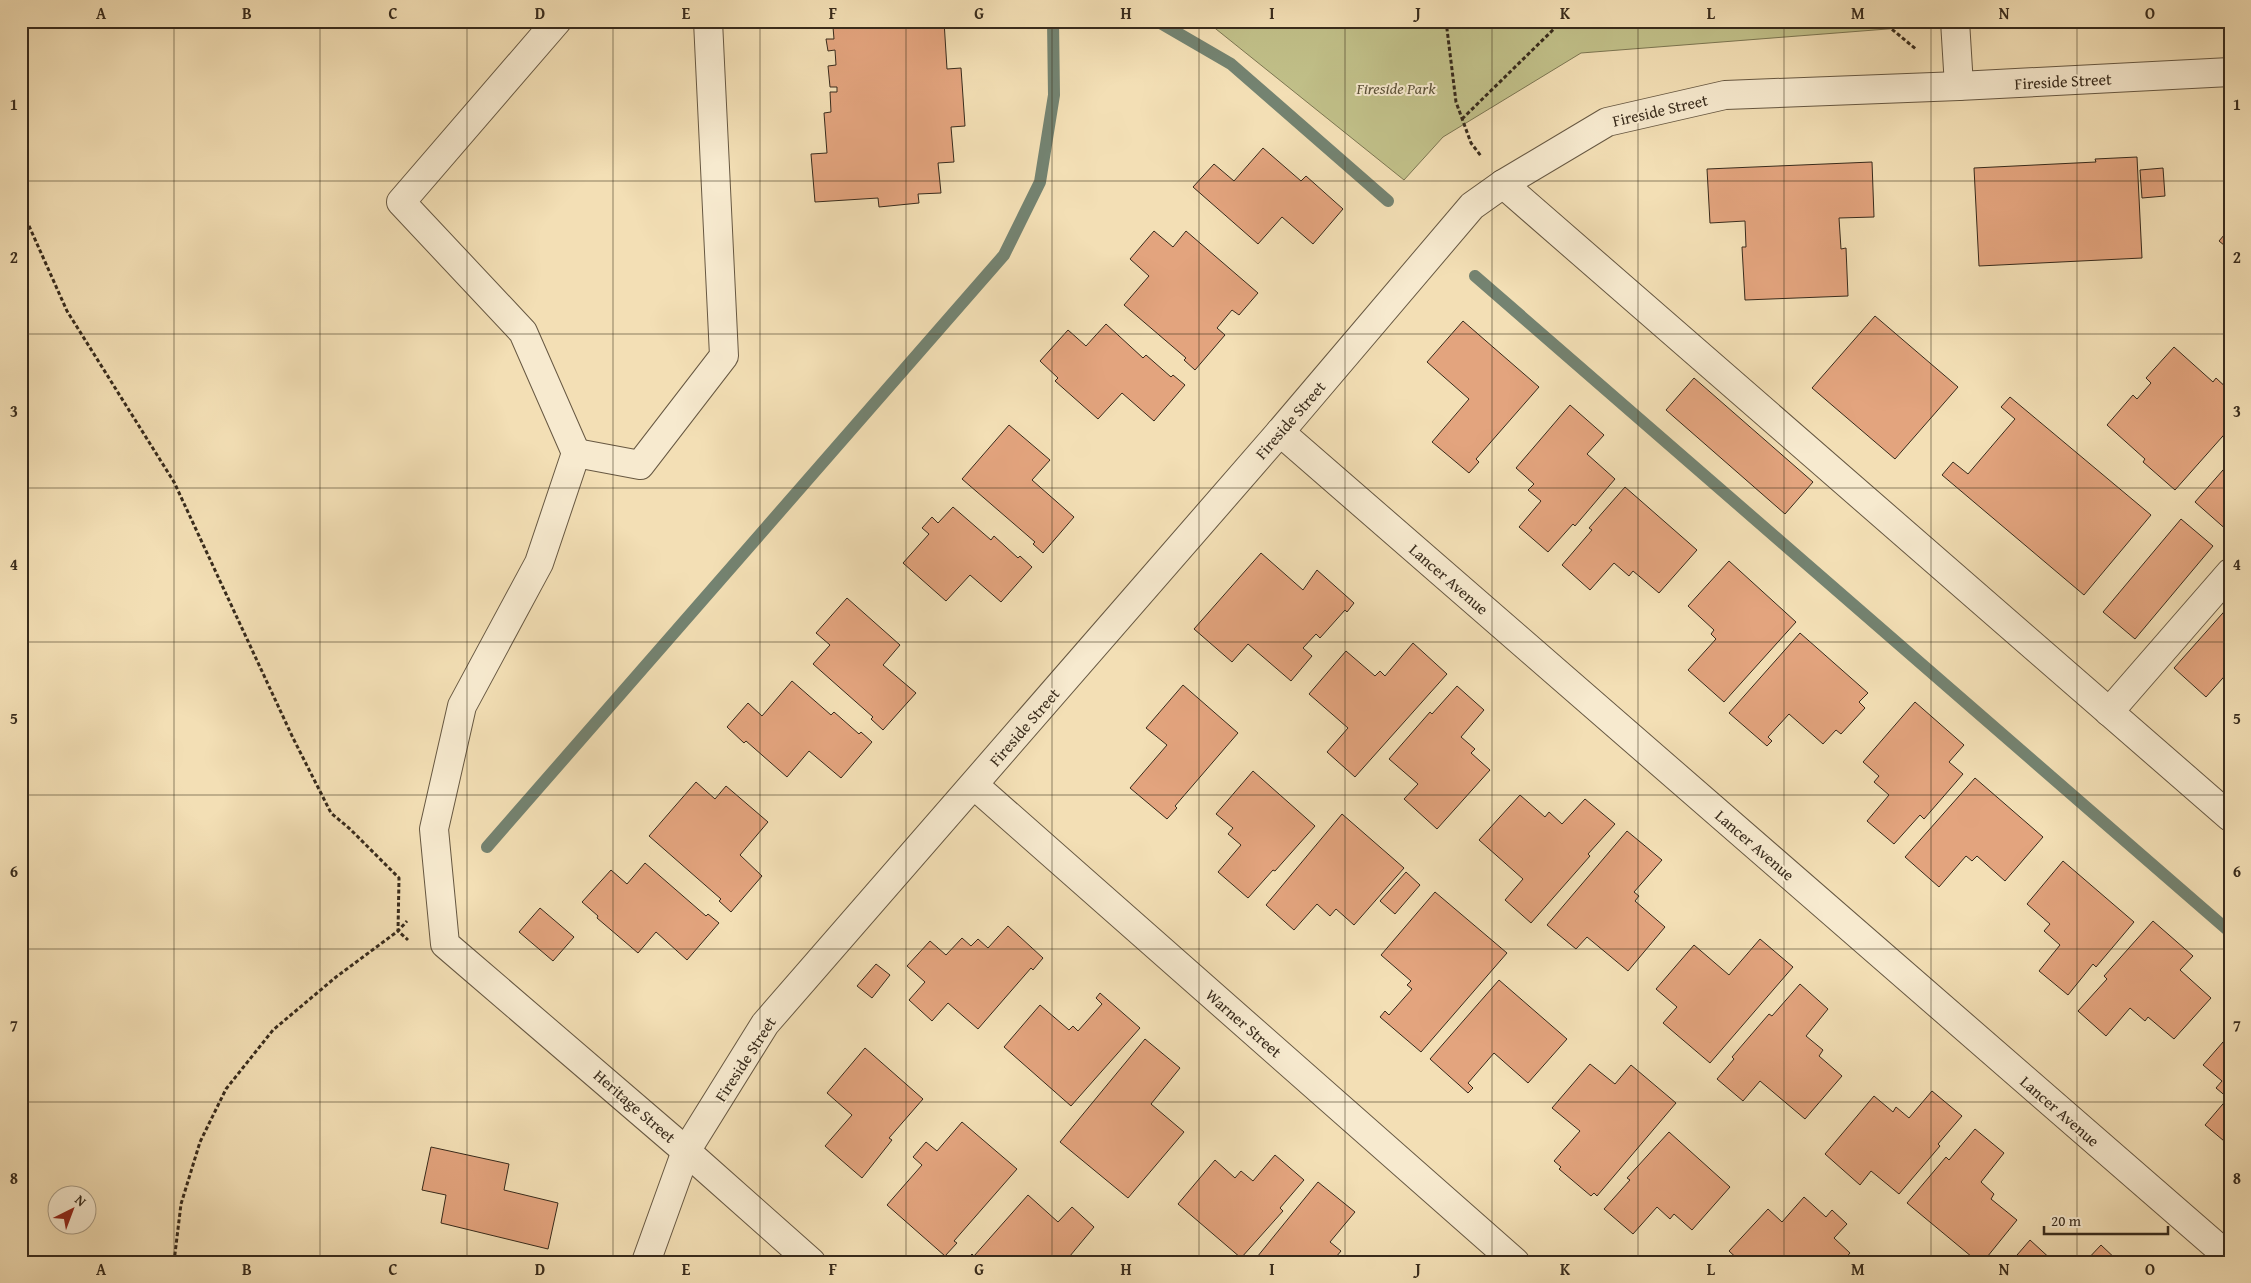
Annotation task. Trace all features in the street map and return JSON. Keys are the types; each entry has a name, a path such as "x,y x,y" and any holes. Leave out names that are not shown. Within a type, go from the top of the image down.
{"street":[{"path":"557,21 401,202 523,332 576,453 640,465 724,356 708,21"},
{"path":"1955,21 1959,86"},
{"name":"Fireside Street","path":"646,1262 686,1151 765,1024 1280,432 1472,206 1503,184 1607,122 1725,95 1959,86 2230,72"},
{"path":"1503,184 2230,817"},
{"name":"Lancer Avenue","path":"1280,432 2230,1258"},
{"name":"Heritage Street","path":"576,453 539,563 462,706 434,828 445,944 686,1151 811,1262"},
{"path":"2109,712 2230,573"},
{"name":"Warner Street","path":"974,785 1515,1262"}],"path":[{"path":"1446,21 1456,102 1471,143 1503,184"},
{"path":"1462,119 1562,21"},
{"path":"21,208 67,310 174,482 330,813 350,829 399,878 398,930 410,942"},
{"path":"174,1262 181,1204 200,1142 226,1089 273,1030 336,977 398,930 439,885"}],"green space":[{"name":"Fireside Park","path":"1206,21 1899,21 1900,28 1581,53 1443,137 1404,180"}],"building":[{"path":"851,21 944,21 947,69 961,68 965,126 951,127 954,162 938,163 941,193 918,194 919,203 879,207 878,198 815,202 811,154 827,153 824,113 831,112 830,92 837,92 837,87 830,87 828,66 836,65 835,50 828,51 826,39 834,39 833,27 851,26"},
{"path":"1263,148 1301,181 1306,176 1343,209 1313,244 1282,217 1258,244 1193,187 1214,164 1234,181"},
{"path":"2137,157 2142,258 1979,266 1974,168 2096,162 2095,159"},
{"path":"1872,162 1874,217 1839,218 1841,249 1846,248 1848,296 1745,300 1742,247 1746,247 1745,221 1710,223 1707,169"},
{"path":"2163,168 2165,196 2142,198 2140,170"},
{"path":"2230,228 2230,250 2219,241"},
{"path":"1154,231 1173,247 1186,231 1258,293 1239,315 1232,310 1217,328 1225,335 1195,370 1184,360 1186,358 1124,305 1149,276 1130,259"},
{"path":"1875,316 1958,387 1895,459 1812,388"},
{"path":"1463,321 1539,387 1476,459 1479,462 1469,473 1432,442 1469,399 1427,362"},
{"path":"1106,324 1143,358 1146,355 1171,377 1173,375 1185,385 1154,421 1122,393 1098,419 1055,381 1058,378 1040,361 1068,330 1086,346"},
{"path":"2174,347 2213,382 2216,378 2230,391 2230,428 2175,490 2143,462 2145,459 2107,425 2133,395 2137,399 2151,383 2146,378"},
{"path":"1694,378 1813,482 1785,514 1666,410"},
{"path":"2010,397 2151,515 2084,595 1942,475 1953,462 1968,474 2015,419 2001,407"},
{"path":"1570,405 1604,435 1587,454 1615,479 1575,526 1573,524 1548,552 1519,527 1541,501 1528,490 1534,484 1516,468"},
{"path":"1009,425 1050,460 1032,480 1074,517 1043,553 1033,544 1035,542 962,479"},
{"path":"2230,462 2230,531 2229,532 2195,502"},
{"path":"1625,487 1697,550 1659,593 1633,571 1629,576 1614,563 1590,590 1562,565 1592,530 1589,528"},
{"path":"953,507 991,540 994,536 1018,558 1020,556 1032,567 1001,602 970,575 946,601 903,563 929,534 922,528 932,517 938,523"},
{"path":"2181,519 2213,546 2135,639 2103,612"},
{"path":"1261,553 1303,590 1317,570 1354,603 1347,612 1345,610 1320,638 1316,634 1303,648 1312,656 1291,681 1248,644 1232,662 1194,629"},
{"path":"1729,561 1796,622 1724,702 1688,670 1716,639 1711,634 1714,630 1688,606"},
{"path":"847,598 900,645 883,665 916,693 883,730 871,719 873,717 813,664 830,645 816,633"},
{"path":"2230,605 2230,670 2206,697 2174,668"},
{"path":"1800,633 1868,693 1859,702 1865,708 1841,734 1836,730 1823,744 1789,714 1768,737 1772,741 1767,746 1729,713"},
{"path":"1413,643 1447,674 1355,777 1327,752 1348,728 1309,694 1346,651 1375,676 1380,671 1385,676"},
{"path":"792,681 831,715 834,712 859,734 861,732 872,742 841,778 809,751 787,777 727,727 748,703 762,716"},
{"path":"1183,685 1238,733 1175,806 1177,808 1167,819 1130,788 1167,745 1146,728"},
{"path":"1457,686 1484,710 1461,737 1475,749 1471,753 1490,770 1437,829 1404,799 1418,784 1389,759 1430,712 1432,714"},
{"path":"1915,702 1964,745 1949,762 1963,774 1924,819 1920,815 1894,844 1867,821 1889,795 1874,782 1879,776 1863,762"},
{"path":"1253,771 1315,826 1248,898 1218,872 1241,845 1228,834 1233,828 1216,814"},
{"path":"1975,778 2043,837 2005,881 1977,856 1972,861 1966,856 1939,887 1905,857"},
{"path":"696,782 715,799 726,786 768,822 740,855 762,876 731,912 719,901 721,899 649,836"},
{"path":"1520,795 1545,817 1549,812 1562,824 1585,799 1615,824 1588,854 1590,856 1531,923 1505,900 1523,879 1479,840"},
{"path":"1342,814 1404,868 1354,925 1336,909 1330,916 1317,904 1294,930 1266,905"},
{"path":"1627,831 1662,860 1634,892 1639,896 1635,901 1665,927 1628,971 1587,937 1576,949 1547,925"},
{"path":"2063,861 2134,922 2096,967 2093,964 2068,995 2039,971 2060,945 2044,931 2050,924 2027,904"},
{"path":"645,863 706,916 708,914 719,923 687,960 656,932 638,953 597,918 598,916 582,902 611,870 627,884"},
{"path":"1406,872 1420,885 1395,914 1380,901"},
{"path":"1435,892 1507,953 1421,1052 1380,1017 1385,1011 1389,1015 1412,989 1407,985 1411,981 1381,955"},
{"path":"540,908 574,937 553,961 519,932"},
{"path":"2153,921 2193,956 2180,970 2211,998 2174,1039 2148,1017 2145,1021 2130,1008 2106,1036 2078,1011 2107,979 2104,976"},
{"path":"1008,926 1043,958 1033,970 1031,968 978,1029 948,1003 932,1021 909,1000 925,982 907,966 930,941 946,955 962,938 971,946 978,939 988,948"},
{"path":"1760,939 1793,967 1710,1063 1663,1023 1677,1007 1656,989 1694,945 1729,975"},
{"path":"876,964 890,975 872,998 857,986"},
{"path":"1499,980 1567,1039 1528,1083 1494,1053 1468,1083 1473,1088 1468,1093 1430,1059"},
{"path":"1800,984 1828,1009 1806,1036 1823,1050 1819,1056 1842,1076 1805,1119 1760,1081 1743,1101 1717,1079 1734,1059 1732,1057 1769,1014 1772,1016"},
{"path":"1100,993 1140,1028 1071,1106 1004,1047 1040,1005 1069,1030 1073,1026 1078,1031 1102,1004 1096,998"},
{"path":"2230,1034 2230,1146 2205,1125 2228,1098 2216,1088 2222,1081 2203,1065"},
{"path":"1145,1039 1180,1068 1151,1104 1184,1132 1128,1198 1060,1142"},
{"path":"865,1048 923,1099 889,1138 892,1140 862,1178 825,1146 852,1115 827,1093"},
{"path":"1590,1064 1615,1084 1631,1065 1676,1103 1597,1196 1594,1193 1591,1196 1559,1169 1561,1167 1554,1161 1580,1131 1552,1108"},
{"path":"1932,1091 1962,1116 1938,1144 1940,1146 1899,1194 1871,1171 1860,1185 1825,1154 1874,1096 1893,1112 1896,1107 1909,1118"},
{"path":"962,1122 1017,1169 954,1241 957,1243 945,1256 887,1205 922,1165 913,1157 926,1142 937,1151"},
{"path":"1975,1129 2004,1153 1981,1182 1994,1194 1991,1199 2017,1220 1983,1262 1978,1262 1907,1203 1946,1157 1949,1160"},
{"path":"1669,1132 1730,1187 1692,1230 1674,1214 1670,1219 1657,1207 1633,1234 1604,1209 1630,1180 1627,1178"},
{"path":"431,1147 509,1164 504,1190 558,1203 548,1249 441,1223 446,1195 422,1190"},
{"path":"1275,1155 1304,1180 1280,1208 1283,1211 1241,1258 1178,1204 1215,1160 1235,1178 1241,1171 1253,1181"},
{"path":"1318,1182 1355,1212 1330,1242 1341,1251 1336,1257 1342,1262 1253,1262"},
{"path":"1028,1195 1058,1222 1072,1207 1094,1227 1065,1262 965,1262 972,1254 974,1256"},
{"path":"1804,1197 1826,1217 1832,1210 1847,1224 1834,1238 1850,1253 1842,1262 1741,1262 1729,1251 1768,1209 1782,1222"},
{"path":"2030,1240 2054,1262 2011,1262"},
{"path":"2101,1245 2119,1262 2085,1262"}],"waterway":[{"path":"487,847 1004,255 1040,182 1054,95 1053,21"},
{"path":"1157,21 1231,64 1388,201"},
{"path":"1475,276 2230,932"}]}
